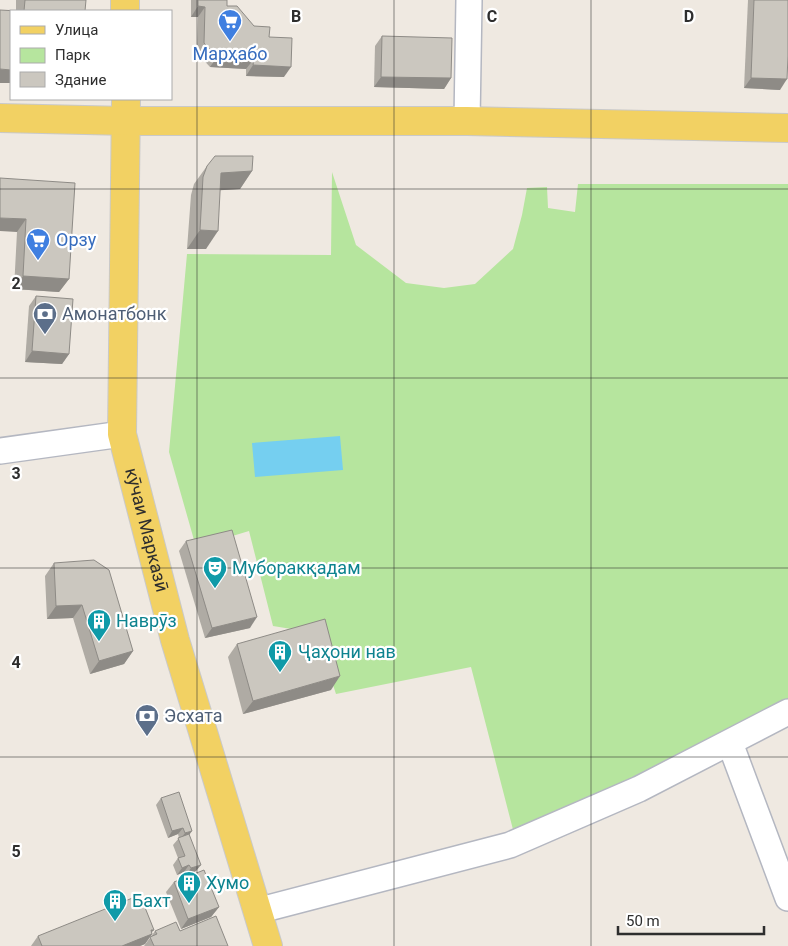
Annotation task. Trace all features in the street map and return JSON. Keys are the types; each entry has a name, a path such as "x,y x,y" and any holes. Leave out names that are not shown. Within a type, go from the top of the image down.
{"main road":[{"path":"0,118 126,110 467,121 788,128"},
{"name":"кӯчаи Марказӣ","path":"126,110 122,434 175,640 268,946"}],"street":[{"path":"467,121 469,0"},
{"path":"0,451 122,434"},
{"path":"257,911 510,845 639,789 788,712"},
{"path":"730,743 788,897"}],"green space":[{"path":"332,172 356,245 406,283 444,288 475,284 513,249 527,188 547,187 548,208 575,212 578,184 788,184 788,711 517,845 471,667 336,694 316,633 273,626 249,531 196,547 169,452 187,254 331,255"}],"water":[{"path":"340,436 343,470 255,477 252,443"}],"building":[{"path":"25,0 86,0 85,10 24,10"},
{"name":"Марҳабо","path":"198,0 227,0 227,6 237,6 254,26 270,27 269,37 292,38 291,67 253,65 254,59 217,57 204,43 205,7 198,6"},
{"path":"754,0 788,0 787,79 751,78"},
{"path":"0,10 10,11 10,70 0,69"},
{"path":"382,36 452,38 451,78 381,77"},
{"path":"215,156 253,156 252,171 221,173 218,231 200,230 203,177 207,166"},
{"name":"Орзу","path":"0,178 75,183 69,279 23,276 26,219 0,218"},
{"name":"Амонатбонк","path":"36,296 73,299 69,354 32,351"},
{"name":"Муборакқадам","path":"232,530 257,617 212,628 186,541"},
{"name":"Наврӯз","path":"94,560 109,570 133,651 99,661 82,605 56,606 54,563"},
{"name":"Ҷаҳони нав","path":"325,619 340,676 253,701 237,644"},
{"path":"179,792 192,831 185,833 183,828 172,831 161,798"},
{"path":"189,834 201,865 191,868 189,865 182,868 178,858 185,856 178,838"},
{"path":"204,870 219,907 188,919 174,882"},
{"name":"Бахт","path":"140,895 154,930 151,930 152,934 122,946 42,946 38,936"},
{"path":"216,916 228,946 154,946 150,937 157,934 155,931 176,922 180,931"}],"place":[{"name":"Марҳабо","path":"230,42"},
{"name":"Орзу","path":"38,261"},
{"name":"Амонатбонк","path":"45,335"},
{"name":"Муборакқадам","path":"215,589"},
{"name":"Наврӯз","path":"99,642"},
{"name":"Ҷаҳони нав","path":"280,673"},
{"name":"Эсхата","path":"147,737"},
{"name":"Хумо","path":"189,904"},
{"name":"Бахт","path":"115,922"}]}
